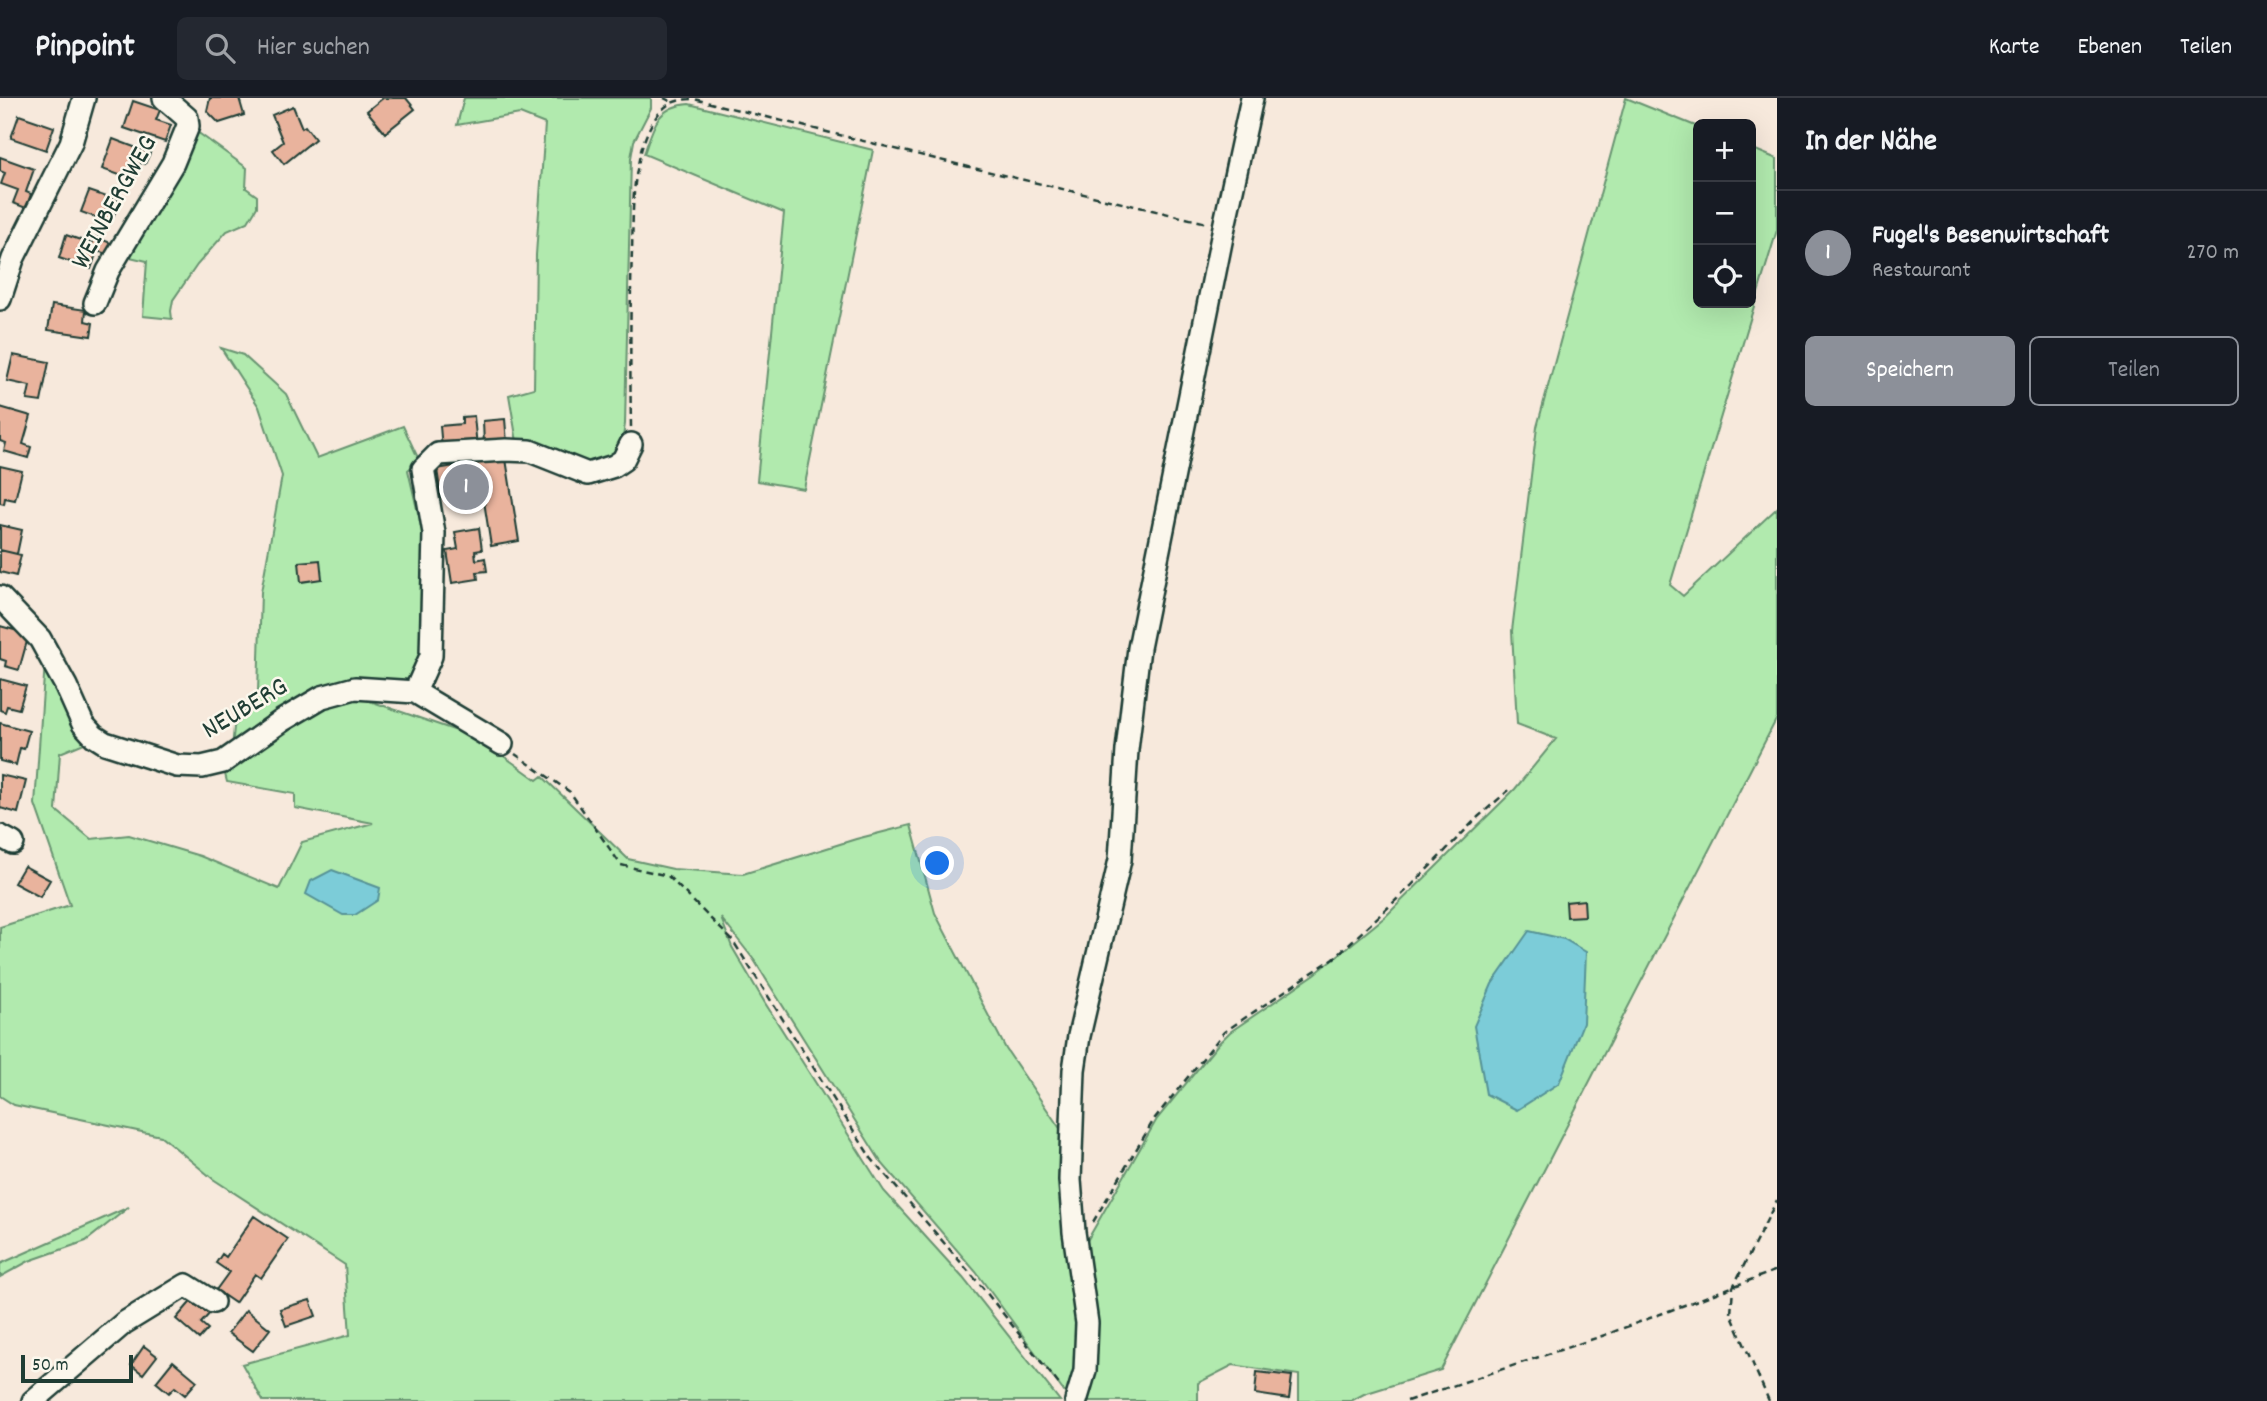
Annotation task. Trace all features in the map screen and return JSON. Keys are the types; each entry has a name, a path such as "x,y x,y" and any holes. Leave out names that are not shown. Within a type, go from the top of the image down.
{"street":[{"path":"0,299 13,259 71,143 82,107 99,98"},
{"name":"WEINBERGWEG","path":"94,303 108,271 173,163 188,126 187,118 164,98"},
{"path":"1072,1399 1086,1371 1087,1323 1074,1232 1070,1180 1074,1070 1079,1036 1120,860 1127,750 1139,648 1252,98"},
{"path":"415,692 431,656 434,533 424,469 439,454 506,450 530,451 588,474 614,466 623,460 631,444"},
{"name":"NEUBERG","path":"0,597 40,639 83,724 94,736 105,743 177,766 202,767 223,762 283,720 323,697 355,688 415,692 502,744"},
{"path":"33,1401 124,1323 186,1285 213,1302"}],"path":[{"path":"664,98 672,102"},
{"path":"631,444 630,317 634,187 638,163 649,130 660,111 672,102 694,99 1224,227"},
{"path":"502,744 570,792 621,865 668,876 733,941 871,1158 982,1287 1072,1399"},
{"path":"1091,1225 1155,1118 1224,1032 1334,958 1509,790"},
{"path":"1769,1401 1731,1314 1733,1287 1777,1200"},
{"path":"1407,1401 1605,1335 1777,1270"}],"green space":[{"path":"464,98 651,98 651,108 634,141 631,158 625,424 619,450 606,462 598,465 517,442 509,395 534,388 536,255 545,124 520,114 457,125"},
{"path":"1626,98 1693,125 1693,308 1753,308 1670,585 1683,596 1777,508 1777,718 1441,1370 1364,1394 1351,1401 1299,1401 1299,1375 1233,1365 1198,1383 1198,1401 1082,1401 1067,1396 976,1272 881,1162 754,960 721,918 732,947 765,1003 884,1191 963,1278 1060,1401 263,1401 242,1364 350,1335 345,1265 213,1179 161,1136 14,1105 0,1096 0,927 70,905 35,804 45,662 89,741 60,753 56,810 91,839 129,835 200,856 279,889 302,842 373,823 295,808 295,794 227,782 224,770 295,719 350,697 367,700 480,739 537,780 542,776 628,859 673,869 743,874 911,825 935,913 1006,1049 1061,1130 1071,1253 1084,1246 1157,1119 1218,1044 1230,1032 1315,974 1386,916 1515,789 1556,739 1517,724 1512,631 1537,427"},
{"path":"689,104 873,150 804,489 757,481 784,213 644,154 654,127 663,114 670,109"},
{"path":"193,129 247,168 246,188 257,196 257,207 248,222 227,231 197,265 173,300 172,319 143,316 147,261 126,256"},
{"path":"1756,150 1777,159 1777,230 1756,300"},
{"path":"221,348 243,355 286,394 317,458 403,426 419,460 408,470 418,513 434,533 420,671 401,687 353,681 232,749 234,727 258,692 261,592 282,476 259,407"},
{"path":"129,1207 86,1241 29,1261 0,1277 0,1264"}],"water":[{"path":"332,870 380,888 378,900 355,915 343,915 306,894 311,881"},
{"path":"1529,931 1564,939 1586,952 1583,1023 1559,1083 1517,1110 1486,1094 1474,1026 1492,984"}],"building":[{"path":"210,98 239,98 244,115 219,123 207,111"},
{"path":"383,98 406,98 415,109 385,133 367,111"},
{"path":"133,101 160,110 156,120 171,125 165,142 124,128"},
{"path":"293,106 302,128 305,126 315,139 284,164 273,150 283,142 272,115"},
{"path":"19,115 54,127 46,150 11,138"},
{"path":"113,139 150,153 145,164 141,162 134,180 102,169"},
{"path":"0,157 34,169 26,192 31,194 26,208 13,203 18,190 1,184 5,173 0,171"},
{"path":"89,191 119,201 111,223 81,212"},
{"path":"66,235 92,244 95,237 111,243 107,254 97,251 91,269 59,258"},
{"path":"52,305 86,310 85,321 93,323 91,336 48,330"},
{"path":"13,355 49,362 41,402 27,400 30,386 7,381"},
{"path":"0,407 31,416 23,444 31,447 28,458 4,451 6,443 0,441"},
{"path":"474,416 477,447 442,449 440,426 462,424 462,417"},
{"path":"505,419 507,443 484,445 483,421"},
{"path":"506,459 519,541 491,546 483,495 441,497 437,469 455,466 454,461"},
{"path":"0,466 22,471 15,500 5,498 4,504 0,503"},
{"path":"0,525 22,530 17,554 0,550"},
{"path":"479,528 482,550 475,551 476,560 485,558 487,571 477,572 478,579 452,583 447,551 458,549 455,532"},
{"path":"0,550 21,555 16,576 0,572"},
{"path":"320,560 322,579 301,582 299,562"},
{"path":"0,626 29,634 19,670 5,666 6,661 0,659"},
{"path":"0,679 26,686 19,709 7,706 5,712 0,710"},
{"path":"0,723 29,731 24,749 20,748 16,765 0,761"},
{"path":"0,775 26,781 18,813 0,808"},
{"path":"24,866 50,880 40,897 14,883"},
{"path":"1584,900 1585,916 1567,917 1566,902"},
{"path":"254,1216 288,1239 261,1278 255,1274 235,1303 216,1290 229,1272 216,1263 222,1254 226,1257"},
{"path":"194,1298 211,1312 201,1323 208,1329 199,1339 176,1319"},
{"path":"310,1300 316,1316 286,1326 280,1309"},
{"path":"246,1310 270,1329 253,1351 228,1333"},
{"path":"144,1346 157,1356 143,1374 131,1365"},
{"path":"173,1361 197,1381 185,1395 175,1387 169,1393 156,1382"},
{"path":"1257,1372 1292,1376 1289,1399 1255,1394"}],"place":[{"name":"Fugel's Besenwirtschaft","path":"466,487"}]}
